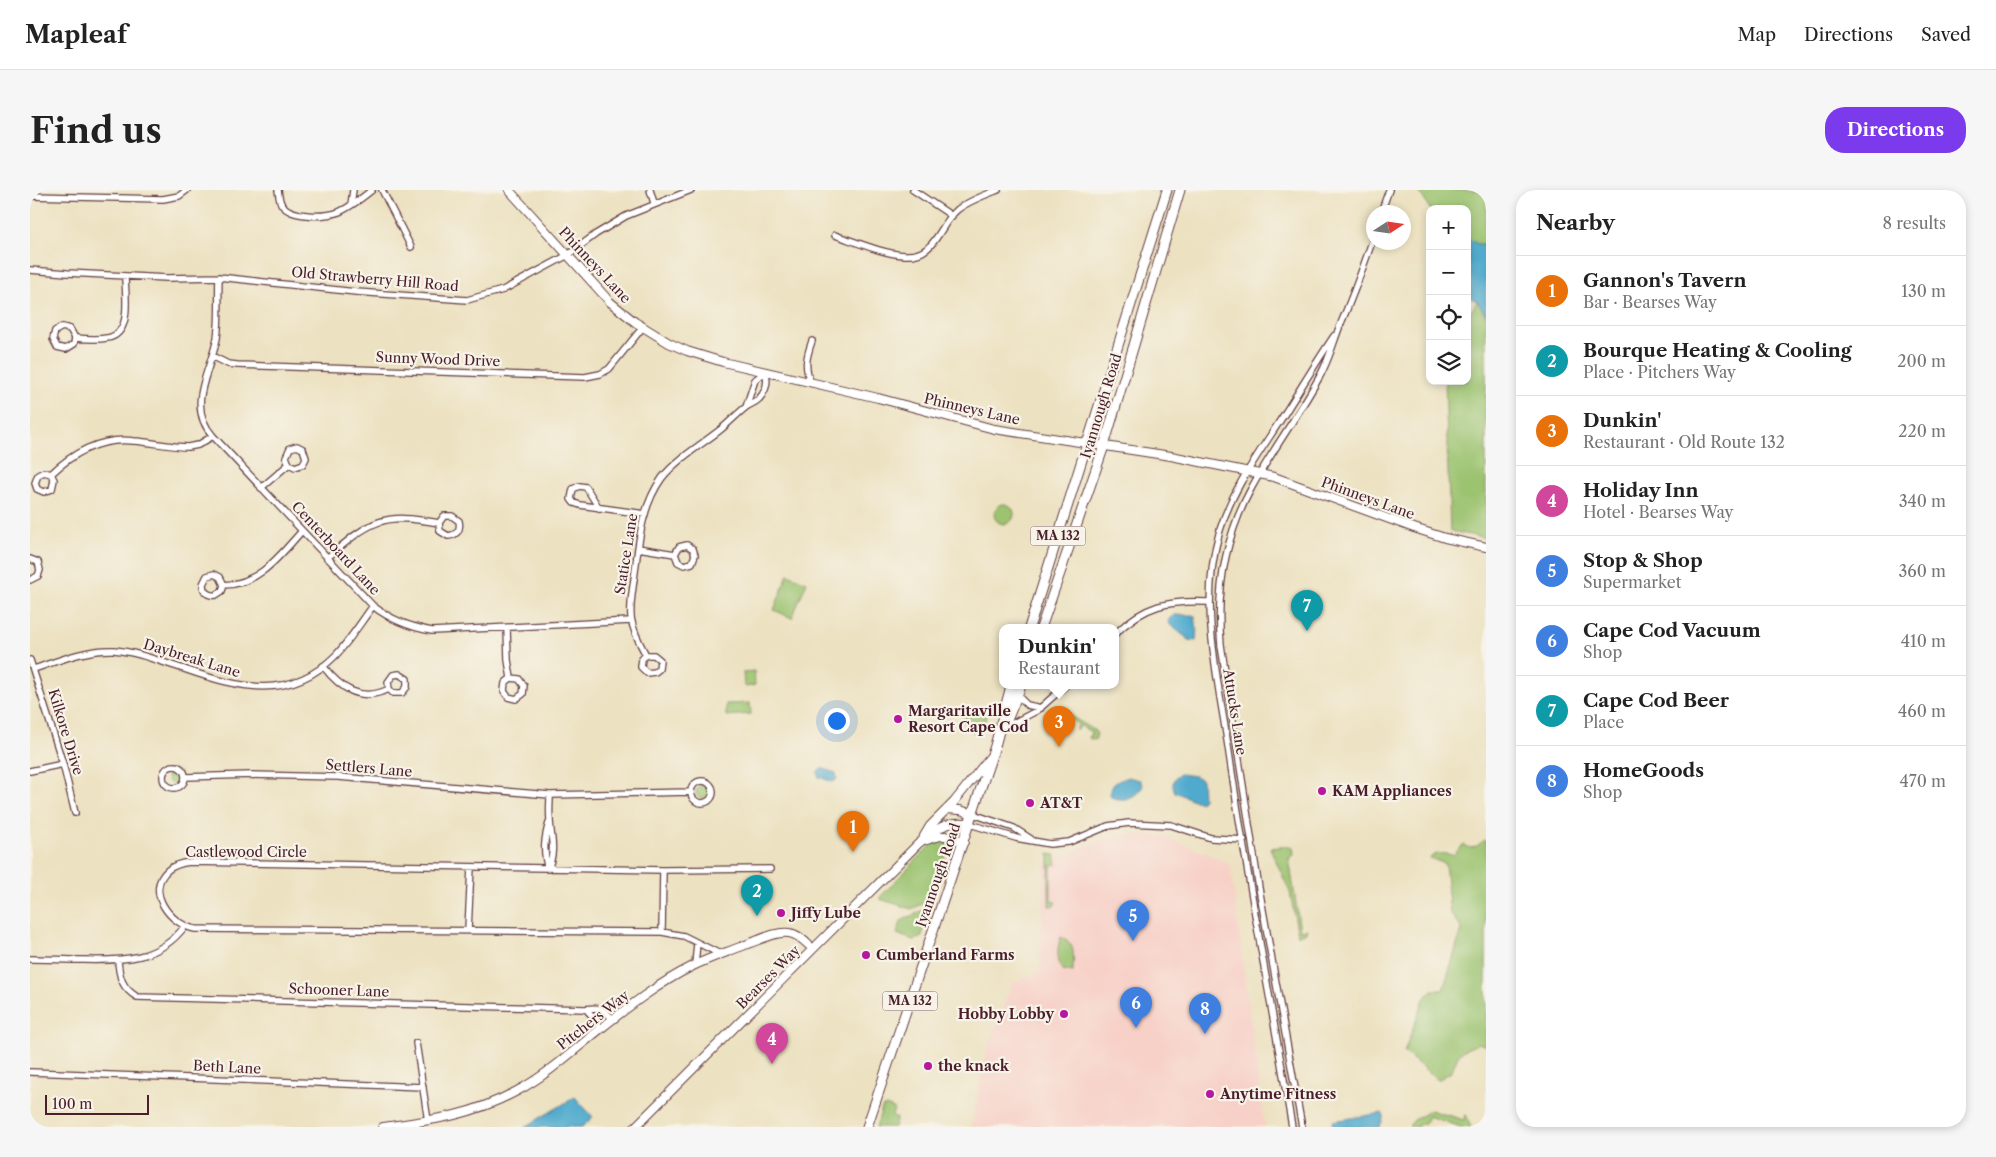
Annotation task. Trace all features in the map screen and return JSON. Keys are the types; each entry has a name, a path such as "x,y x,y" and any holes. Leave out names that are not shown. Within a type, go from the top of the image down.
{"main road":[{"name":"Phinneys Lane","path":"509,190 606,298 643,327 688,351 994,429 1171,456 1247,471 1285,481 1445,538 1486,547"},
{"name":"Iyannough Road","path":"1030,624 1167,190"},
{"name":"Iyannough Road","path":"1041,624 1104,446 1180,190"},
{"name":"Iyannough Road","path":"867,1127 970,824 994,750 1010,689"},
{"name":"Iyannough Road","path":"994,750 1020,689"},
{"path":"947,809 994,750"},
{"name":"Bearses Way","path":"918,844 930,826 947,809 956,809 973,814"},
{"name":"Bearses Way","path":"635,1127 918,844 941,826 955,822 970,824"},
{"path":"918,844 940,835 964,842"},
{"name":"Pitchers Way","path":"383,1127 467,1113 518,1091 547,1072 613,1020 667,981 695,965 720,954 783,933 798,936 813,949"}],"street":[{"path":"30,196 163,198 179,196 187,190"},
{"path":"278,190 279,199 284,208 299,214 312,216 330,214 351,206 372,190"},
{"path":"351,206 353,190"},
{"path":"382,190 411,247"},
{"path":"650,190 654,203"},
{"name":"Old Strawberry Hill Road","path":"30,270 67,274 167,278 219,276 356,292 467,300 503,290 568,255 616,221 654,203 691,190"},
{"path":"913,190 952,216"},
{"path":"835,235 895,254 914,255 932,245 952,216 963,206 998,190"},
{"path":"1384,205 1389,190"},
{"name":"Attucks Lane","path":"1302,1127 1252,840 1221,645 1219,618 1220,587 1228,546 1241,510 1259,474 1329,359 1338,330 1369,250"},
{"path":"75,338 108,338 120,331 125,316 125,276"},
{"name":"Centerboard Lane","path":"219,276 218,327 199,400 204,424 261,488 373,606 401,623 432,630 631,621"},
{"name":"Sunny Wood Drive","path":"212,356 228,364 237,365 585,377 600,374 609,369 643,327"},
{"name":"Attucks Lane","path":"1292,1127 1242,840 1211,637 1209,602 1213,565 1220,530 1231,501 1247,471 1338,330"},
{"path":"811,383 806,370 808,352 812,341"},
{"name":"Statice Lane","path":"646,655 633,631 630,604 644,514 655,489 672,468 746,407 757,401 766,388 767,377 765,372 755,380 746,407"},
{"path":"51,474 74,455 89,446 103,442 132,440 188,447 198,445 213,436"},
{"path":"261,488 288,464"},
{"path":"599,508 586,487 579,486 573,489 571,497 574,503 599,508 644,514"},
{"path":"328,558 362,529 378,521 403,518 439,523"},
{"path":"224,585 241,582 263,571 274,562 302,531"},
{"path":"638,548 675,554"},
{"path":"30,558 38,562 40,570 36,578 30,580"},
{"path":"1119,630 1135,616 1154,606 1176,602 1209,602"},
{"name":"Daybreak Lane","path":"34,669 77,655 115,650 142,655 227,684 255,687 285,684 308,675 323,666 343,646 373,606"},
{"path":"507,628 508,660 512,678"},
{"name":"Kilkore Drive","path":"30,660 63,764 75,813"},
{"path":"323,666 336,682 353,692 372,694 389,688"},
{"path":"1004,728 1041,708 1062,689"},
{"path":"1018,696 1027,706 1041,708"},
{"path":"30,771 63,764"},
{"name":"Settlers Lane","path":"185,777 251,775 343,778 481,791 550,795 691,792"},
{"name":"Settlers Lane","path":"704,781 712,786 714,792 709,801 702,803 695,801 691,792 695,783 704,781"},
{"path":"548,869 544,856 544,839 550,821 550,795"},
{"name":"Bearses Way","path":"973,814 1014,828 1033,840"},
{"name":"Bearses Way","path":"970,824 1016,838 1050,844 1065,843 1108,826 1129,823 1172,825 1211,838 1252,840"},
{"name":"Castlewood Circle","path":"185,926 170,915 162,903 159,891 160,884 165,873 171,868 181,864 200,862 548,869 770,869"},
{"path":"468,930 471,867"},
{"path":"662,932 663,870"},
{"path":"30,959 118,960 141,957 159,950 177,937 185,926 195,928 662,932 678,934 720,954"},
{"path":"695,965 697,944"},
{"name":"Schooner Lane","path":"118,960 122,983 128,992 137,997 598,1008 603,1010 613,1020"},
{"path":"586,1009 594,1018 600,1030"},
{"path":"416,1043 428,1121"},
{"name":"Beth Lane","path":"30,1072 423,1087"}],"shaded area":[{"path":"1128,834 1165,836 1230,864 1265,1127 971,1127 988,1048 1012,983 1040,972 1045,864 1094,843"}],"green space":[{"path":"1418,190 1486,190 1486,246 1471,245 1471,205 1427,205"},
{"path":"1477,301 1486,315 1486,538 1450,531 1445,385 1471,385 1471,312"},
{"path":"1004,504 1011,507 1014,514 1011,521 1004,524 997,521 994,514 997,507"},
{"path":"788,574 807,582 792,618 774,610"},
{"path":"754,671 755,685 746,687 744,685 743,672"},
{"path":"750,703 751,714 726,716 726,704"},
{"path":"992,704 979,736 965,724 963,706 966,719 968,712 983,713"},
{"path":"1050,710 1064,712 1094,730 1097,734 1095,740 1089,738 1091,732 1081,726 1076,731 1078,724 1062,715 1056,720 1045,717 1044,714"},
{"path":"171,770 177,770 181,777 177,784 171,784 167,780 167,774"},
{"path":"700,785 706,785 710,792 706,799 700,799 696,795 696,789"},
{"path":"942,840 947,842 948,847 934,894 931,897 932,899 912,909 880,899 932,844"},
{"path":"1486,840 1486,1046 1479,1043 1460,1052 1451,1072 1438,1080 1404,1052 1424,999 1432,990 1443,990 1462,929 1450,913 1445,864 1430,858 1438,854 1453,855 1464,845 1473,848"},
{"path":"1293,847 1294,855 1289,858 1300,930 1307,929 1305,933 1298,935 1290,892 1270,848"},
{"path":"1049,854 1055,855 1057,864 1051,865 1051,901 1056,902 1054,906 1049,906"},
{"path":"929,907 931,909 921,938 913,940 897,934 901,921"},
{"path":"1061,937 1070,943 1072,947 1073,972 1063,970 1059,963 1058,949"},
{"path":"886,1106 894,1109 892,1116 897,1118 894,1127 876,1127 882,1108"},
{"path":"1430,1110 1464,1120 1465,1114 1471,1127 1461,1127 1428,1116 1425,1123 1418,1125 1418,1127 1409,1126 1414,1120"}],"water":[{"path":"1471,240 1477,244 1486,244 1486,315 1477,301 1471,298"},
{"path":"1174,615 1195,616 1196,641 1189,640 1168,623 1169,619"},
{"path":"821,768 836,773 837,779 833,782 819,777 817,772"},
{"path":"1180,774 1195,776 1202,780 1203,799 1201,801 1198,802 1175,792 1173,781"},
{"path":"1128,777 1140,780 1143,786 1140,790 1133,796 1125,799 1111,797 1110,790 1112,787 1117,782"},
{"path":"575,1097 593,1117 582,1127 525,1127"},
{"path":"1382,1113 1384,1115 1380,1127 1332,1127 1333,1121"}],"place":[{"name":"Cape Cod Beer","path":"1307,631"},
{"name":"Margaritaville Resort Cape Cod","path":"898,719"},
{"name":"Dunkin'","path":"1059,747"},
{"name":"KAM Appliances","path":"1322,791"},
{"name":"AT&T","path":"1030,803"},
{"name":"Gannon's Tavern","path":"853,852"},
{"name":"Jiffy Lube","path":"781,913"},
{"name":"Bourque Heating & Cooling","path":"757,916"},
{"name":"Stop & Shop","path":"1133,941"},
{"name":"Cumberland Farms","path":"866,955"},
{"name":"Hobby Lobby","path":"1064,1014"},
{"name":"Cape Cod Vacuum","path":"1136,1028"},
{"name":"HomeGoods","path":"1205,1034"},
{"name":"Holiday Inn","path":"772,1064"},
{"name":"the knack","path":"928,1066"},
{"name":"Anytime Fitness","path":"1210,1094"}]}
